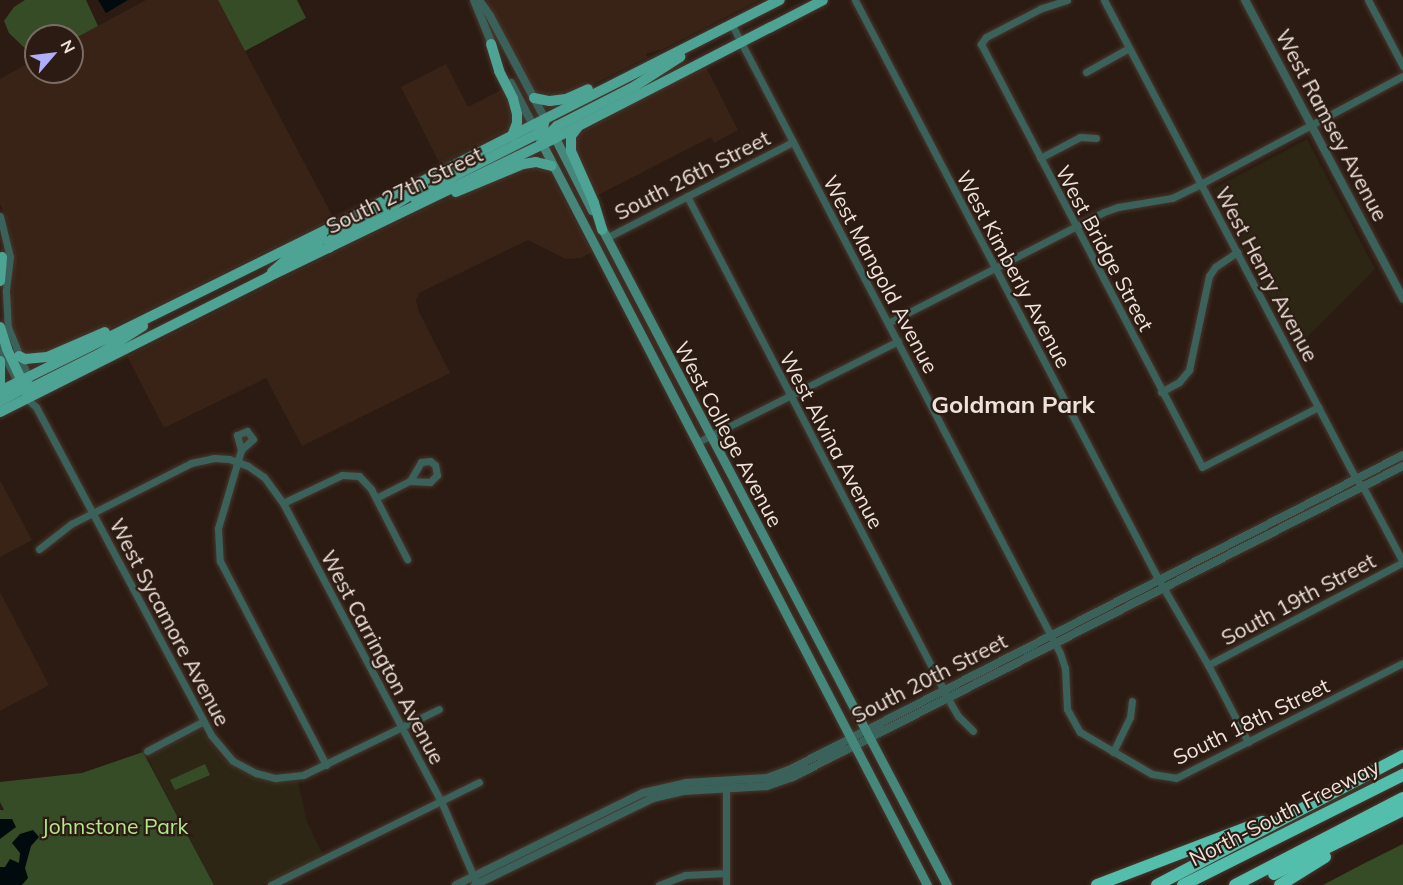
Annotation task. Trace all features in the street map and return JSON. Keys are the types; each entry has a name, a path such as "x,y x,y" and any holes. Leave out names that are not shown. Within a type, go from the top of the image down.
{"highway":[{"path":"1097,885 1270,819 1403,756"},
{"name":"North-South Freeway","path":"1183,885 1403,774"},
{"path":"1157,885 1334,790"},
{"name":"North-South Freeway","path":"1235,885 1403,798"},
{"path":"1251,885 1403,810"},
{"path":"1280,885 1383,820"}],"main road":[{"name":"South 27th Street","path":"0,391 26,387 268,277 432,199 674,53 780,0"},
{"name":"South 27th Street","path":"550,129 578,126 824,0"},
{"path":"491,44 498,70 513,99 517,114 517,123 512,136"},
{"path":"389,219 456,175 537,135 543,128 550,129 635,86 680,57 690,45"},
{"path":"534,98 550,101 566,99 638,64 674,53"},
{"path":"578,126 571,136 571,151 575,166 594,203 604,234"},
{"name":"West College Avenue","path":"550,129 866,735 947,885"},
{"name":"South 27th Street","path":"0,412 26,387 131,325 321,233 512,136 537,135"},
{"name":"West College Avenue","path":"537,135 927,885"},
{"path":"432,199 469,189 523,164 536,162 552,166"},
{"path":"329,248 329,242 336,235 393,206 426,185 438,173"},
{"path":"268,277 286,260 318,244 322,237 321,233"},
{"path":"0,282 1,260"},
{"path":"0,401 101,353 156,314"},
{"path":"19,356 25,359 47,357 93,335 131,325"},
{"path":"0,327 7,350 26,387"},
{"path":"0,361 0,384"}],"street":[{"name":"West College Avenue","path":"477,0 491,44 537,135"},
{"name":"West College Avenue","path":"477,0 490,16 550,129"},
{"name":"West Kimberly Avenue","path":"855,0 1159,580 1208,664 1248,742"},
{"name":"West Bridge Street","path":"1067,0 1040,9 986,37 981,44 1202,467 1318,407"},
{"name":"West Henry Avenue","path":"1104,0 1356,479 1364,487 1403,562"},
{"name":"West Ramsey Avenue","path":"1245,0 1403,299"},
{"path":"1368,0 1403,66"},
{"name":"West Mangold Avenue","path":"732,25 1054,640 1065,668 1066,702 1072,721 1087,737 1113,752"},
{"path":"1086,72 1129,48"},
{"path":"888,323 1111,209 1172,198 1312,127 1403,76"},
{"path":"1040,158 1080,137 1096,138"},
{"name":"South 26th Street","path":"604,234 687,196 793,142"},
{"name":"West Alvina Avenue","path":"687,196 948,699 958,716 973,731"},
{"path":"0,216 10,257 6,313 26,387"},
{"path":"1,260 7,245"},
{"path":"1161,392 1179,382 1189,370 1209,276 1215,267 1237,252"},
{"path":"698,442 898,341"},
{"path":"0,348 26,387"},
{"name":"West Sycamore Avenue","path":"26,387 204,721 218,746 227,756 256,773 289,778 326,765 440,709"},
{"path":"241,450 218,528 220,561 326,765"},
{"name":"South 20th Street","path":"866,735 948,699 1159,580 1403,455"},
{"path":"39,549 71,524 191,463 214,458 238,461"},
{"name":"West Carrington Avenue","path":"238,461 264,477 283,503 441,801 476,883"},
{"name":"South 20th Street","path":"456,885 476,883 653,798 767,778 854,742 944,690 1164,588 1403,466"},
{"path":"283,503 348,474 363,479 376,498 407,559"},
{"path":"376,498 410,481"},
{"name":"South 19th Street","path":"1208,664 1403,562"},
{"name":"South 18th Street","path":"1113,752 1160,777 1176,778 1403,663"},
{"path":"1113,752 1130,717 1132,701"},
{"path":"147,751 204,721"},
{"path":"271,885 478,782"},
{"path":"726,786 726,885"},
{"path":"659,885 685,875 726,873"}],"shaded area":[{"path":"98,0 128,0 106,13"},
{"path":"146,0 218,0 334,219 122,323 59,350 30,357 21,352 10,317 14,265 9,225 0,204 0,79 24,66 24,84 84,84 84,34"},
{"path":"486,0 759,0 663,49 646,54 648,57 577,92 554,98 536,92"},
{"path":"446,64 468,107 505,88 512,105 512,128 440,164 401,87"},
{"path":"705,65 738,130 714,143 711,137 594,197 579,169 574,139 586,129"},
{"path":"1307,139 1375,269 1296,348 1213,189"},
{"path":"526,166 548,169 592,252 581,258 566,259 528,240 419,293 416,301 419,312 450,373 302,446 266,378 164,428 127,356 434,204"},
{"path":"0,480 32,540 0,557"},
{"path":"0,592 49,685 0,711"},
{"path":"200,729 222,757 241,771 265,780 298,781 307,822 323,855 262,885 214,885 146,756"},
{"path":"0,819 12,819 16,827 0,839"},
{"path":"33,830 39,837 31,846 25,868 28,878 22,885 0,885 0,867 5,867 10,859 19,863 20,853 12,843 20,834"}],"green space":[{"path":"25,0 86,0 98,26 84,34 84,24 24,24 24,47 9,33 4,21 14,7"},
{"path":"218,0 297,0 306,18 245,51"},
{"name":"Johnstone Park","path":"143,752 214,885 0,885 0,824 7,819 0,819 0,810 4,810 0,802 0,782 82,773"},
{"path":"205,764 210,775 175,790 170,780"},
{"path":"1403,844 1403,885 1323,885 1361,865"}],"district":[{"name":"Goldman Park","path":"1013,405"}]}
